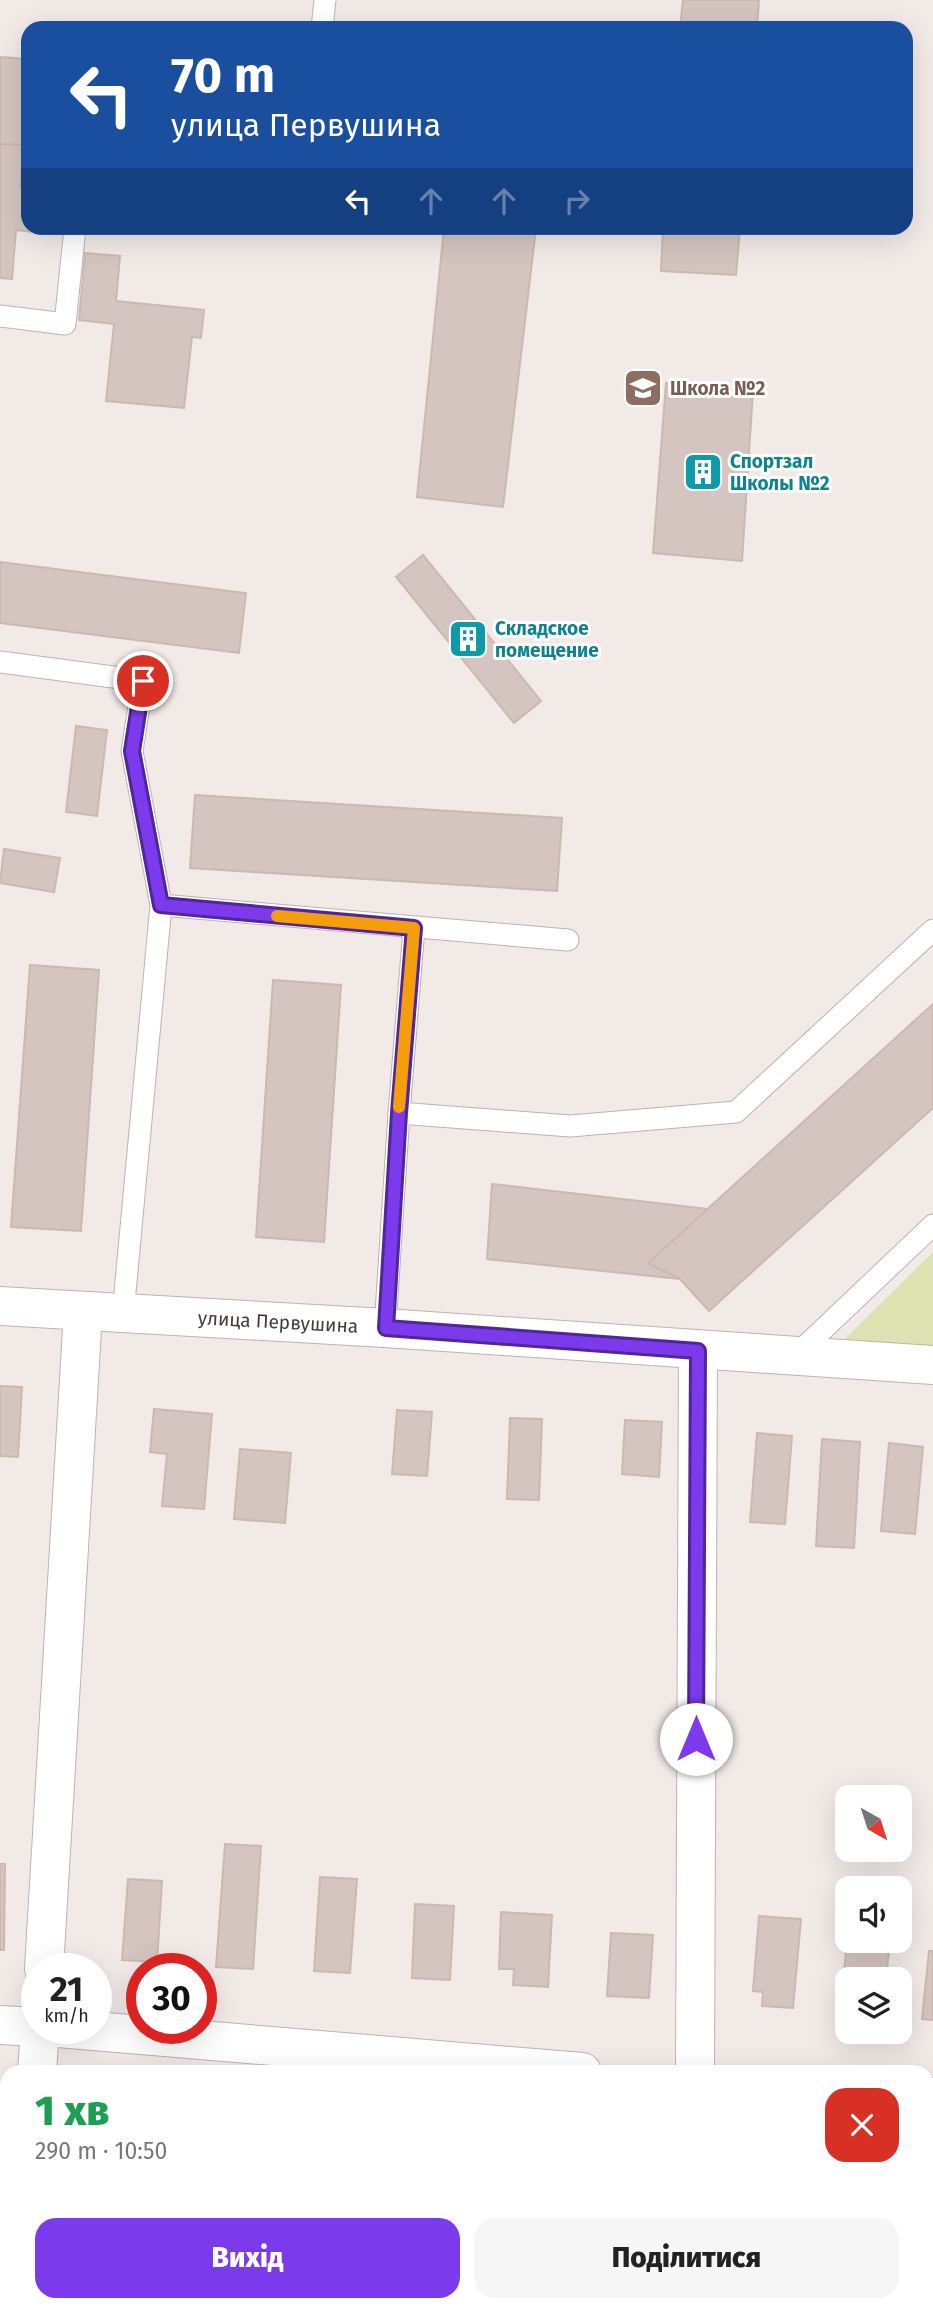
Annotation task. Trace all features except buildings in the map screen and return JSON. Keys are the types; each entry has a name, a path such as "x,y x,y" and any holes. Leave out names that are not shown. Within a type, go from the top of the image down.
{"street":[{"name":"улица Первушина","path":"0,1306 386,1328 933,1365"},
{"path":"45,1953 83,1312"},
{"path":"695,2065 698,1351"},
{"path":"0,2025 21,2027"},
{"path":"112,2033 499,2065"},
{"path":"37,2065 38,2044"}],"lane":[{"path":"323,21 325,0"},
{"path":"0,316 65,324 74,235"},
{"path":"0,662 143,681 132,751 161,905 122,1314"},
{"path":"161,905 568,940"},
{"path":"386,1328 414,928"},
{"path":"399,1113 570,1126 736,1112 933,930"},
{"path":"795,1356 933,1225"}],"green space":[{"path":"933,1252 933,1354 835,1349"}],"slow traffic":[{"path":"277,916 414,928 399,1107"}],"place":[{"name":"Школа №2","path":"643,388"},
{"name":"Спортзал Школы №2","path":"703,472"},
{"name":"Складское помещение","path":"468,639"}],"route":[{"path":"143,681 132,751 161,905 414,928 386,1328 698,1351 696,1739"}]}
